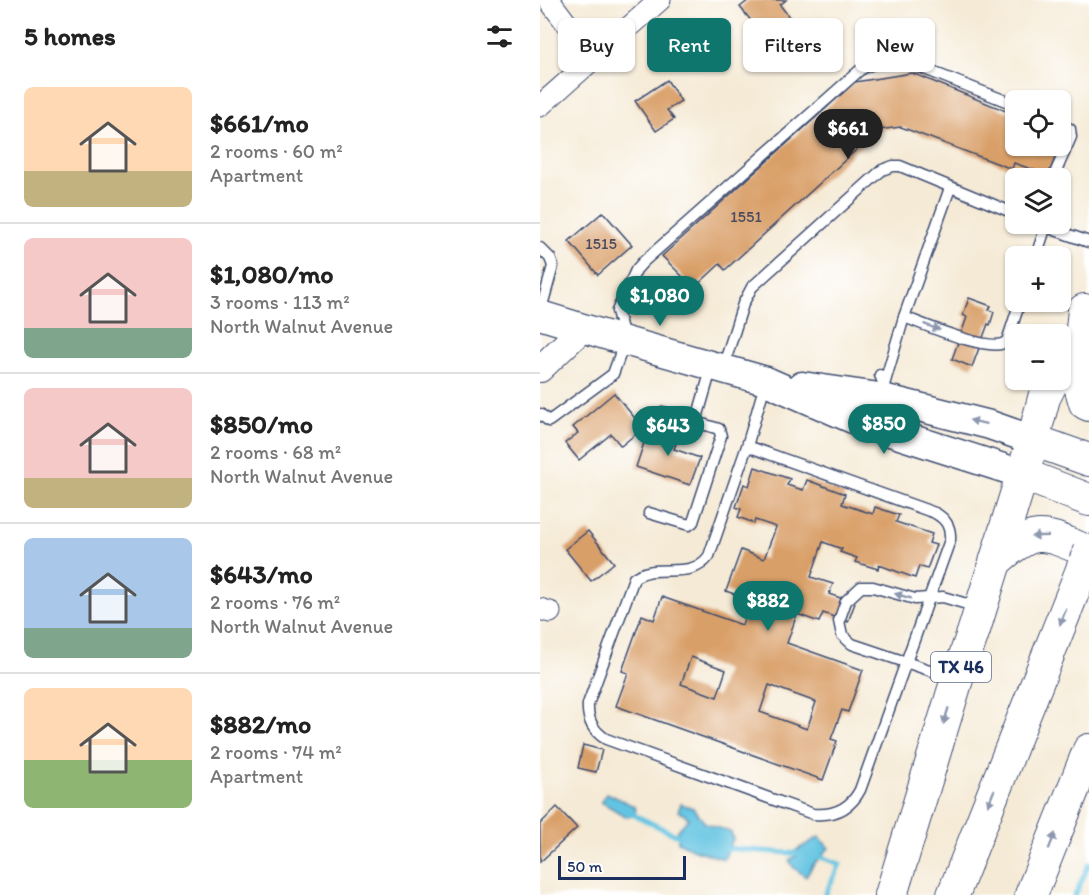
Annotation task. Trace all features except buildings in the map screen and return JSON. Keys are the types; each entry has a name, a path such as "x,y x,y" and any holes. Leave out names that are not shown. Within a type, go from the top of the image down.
{"main road":[{"path":"1071,338 1087,303"},
{"path":"1087,303 1077,376 1085,403 1089,405"},
{"path":"540,314 766,381 862,423 1022,474 1089,500"},
{"path":"766,381 879,397 990,425 1089,460"},
{"path":"1033,440 1048,390"},
{"name":"TX 46","path":"891,895 1033,440"},
{"path":"953,895 1088,555 1049,536 1030,536 1014,545 996,561"},
{"path":"1030,895 1089,750"}],"street":[{"path":"549,0 562,18"},
{"path":"635,23 660,0"},
{"path":"540,106 580,72"},
{"path":"540,369 583,328"}],"lane":[{"path":"540,414 549,421 613,374 625,341 617,311 639,266 860,69 871,64 907,62 1005,101"},
{"path":"696,422 752,287 882,170 900,166 1005,210"},
{"path":"880,375 884,385 904,317 950,188"},
{"path":"1067,234 1089,242"},
{"path":"540,248 550,258 553,266 540,314"},
{"path":"904,317 981,344 996,346 1003,345 1006,341 1016,312"},
{"path":"747,446 935,513 945,520 950,529 950,540 860,790 849,806 831,813 813,814 606,739 596,731 589,718 588,704 634,578 640,574 693,569 705,561 712,549 747,446 766,381"},
{"path":"649,513 689,525 693,522 721,436 718,429 663,412"},
{"path":"957,679 846,640 840,628 843,606 856,590 867,586 915,599 943,597 980,608"}],"water":[{"path":"607,793 634,806 636,810 633,816 627,817 601,802"},
{"path":"681,804 693,808 705,823 731,832 733,839 724,859 678,842 677,831 689,818 678,811"},
{"path":"819,837 829,848 813,865 806,877 793,867 789,860 798,855 795,851"}],"waterway":[{"path":"628,812 682,838"},
{"path":"722,848 803,854"},
{"path":"815,855 840,864 825,895"},
{"path":"1075,895 1089,864"}]}
